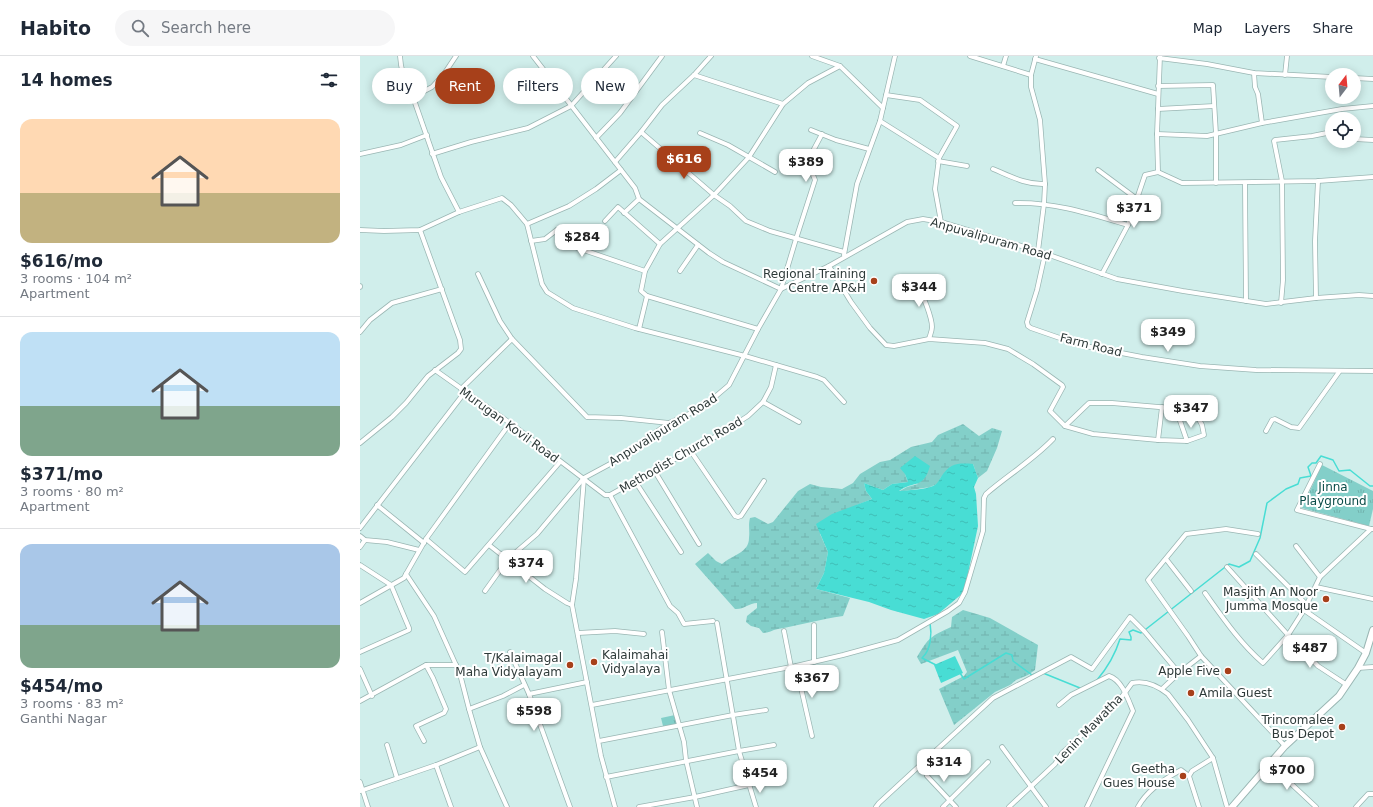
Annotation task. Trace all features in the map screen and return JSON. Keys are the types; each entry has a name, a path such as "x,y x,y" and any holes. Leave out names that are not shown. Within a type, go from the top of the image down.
{"main road":[{"path":"1231,807 1285,746 1330,705 1348,685 1366,653 1373,630"}],"street":[{"path":"400,56 402,68"},
{"path":"427,90 432,87 444,74 456,56"},
{"path":"533,56 635,188 639,199 698,245 723,262 782,289 815,180 813,175 818,156 814,149 822,134"},
{"path":"432,154 528,128 572,106 616,56"},
{"path":"596,138 620,113 662,56"},
{"path":"615,162 662,105 694,75 711,56"},
{"path":"812,56 840,66 883,108"},
{"path":"844,258 857,184 880,120 895,56"},
{"path":"970,56 1031,75"},
{"path":"1003,66 1006,56"},
{"path":"1285,75 1287,56"},
{"path":"1158,172 1157,134 1160,57 1254,73 1325,77"},
{"path":"1038,251 1045,184 1040,120 1031,87 1031,75 1035,58 1158,94"},
{"path":"758,329 647,296 641,291 645,271 660,244 714,195 749,157 783,104 808,83 840,66"},
{"path":"1254,73 1255,87 1258,94 1262,123"},
{"path":"694,75 783,104"},
{"path":"1361,78 1373,79"},
{"path":"1158,86 1212,84 1216,134 1216,183"},
{"path":"886,95 920,100 957,126 939,160 935,189 941,222"},
{"path":"416,104 441,177 458,212"},
{"path":"1158,110 1214,106"},
{"path":"1157,134 1207,136 1262,123 1373,106"},
{"path":"880,120 939,160 967,166"},
{"path":"811,130 869,149"},
{"path":"641,132 746,221 770,231 844,252"},
{"path":"700,133 728,145 775,172"},
{"path":"1281,303 1283,280 1282,181 1274,140 1325,133"},
{"path":"360,154 401,145 427,135"},
{"path":"1361,139 1373,140"},
{"path":"994,169 1021,180 1036,184 1045,184"},
{"path":"527,224 569,206 596,189 621,170"},
{"path":"1098,170 1137,199"},
{"path":"1102,274 1128,225 1145,175 1158,172 1182,183 1245,183 1373,177"},
{"path":"1316,298 1315,241 1318,180"},
{"path":"1245,183 1246,301"},
{"path":"360,230 420,230 458,212 502,198 527,224 542,284 547,292 573,308 639,329 745,356 824,380 844,402"},
{"path":"624,213 639,199"},
{"path":"1015,203 1044,204 1073,208 1128,225"},
{"path":"605,221 618,207 660,244"},
{"name":"Anpuvalipuram Road","path":"584,478 610,464 669,423 702,408 730,385 758,329 782,289 844,258 907,222 923,220 941,222 1038,251 1117,279 1246,301 1266,304 1316,298 1359,295 1373,296"},
{"path":"531,241 544,238 558,229 563,228 566,233 566,244 645,271"},
{"path":"360,443 392,417 406,403 428,376 461,349 461,345 442,289 420,230"},
{"path":"680,272 698,245"},
{"name":"Farm Road","path":"1045,254 1037,290 1027,322 1028,326 1031,328 1080,345 1200,366 1256,370 1339,372 1373,371"},
{"path":"829,266 851,302 870,328 886,344 894,346 930,339 985,343 1008,349 1033,364 1062,385 1063,387 1050,410 1066,426 1093,434 1187,441 1204,435 1202,425 1194,410"},
{"path":"478,274 500,320 512,339 587,417 621,418 669,423"},
{"path":"895,290 916,287 919,290 927,307 932,324 930,339"},
{"path":"360,332 370,320 392,303 442,289"},
{"path":"639,329 647,296"},
{"path":"461,389 512,339"},
{"name":"Methodist Church Road","path":"584,478 605,495 610,495 720,434 748,416 763,402 771,387 776,365"},
{"name":"Murugan Kovil Road","path":"435,370 584,478"},
{"path":"1266,431 1272,420 1275,419 1291,427 1299,428 1339,372"},
{"path":"360,528 465,392"},
{"path":"763,402 799,422"},
{"path":"1066,426 1089,402 1112,402 1176,409 1203,409"},
{"path":"1158,440 1162,407"},
{"path":"1176,409 1187,441"},
{"path":"360,603 404,578 425,541 510,423"},
{"path":"592,705 814,662 898,640 959,603 965,592 983,531 984,498 986,494 1038,454 1053,439"},
{"path":"690,450 735,516 741,516 764,481"},
{"path":"377,505 466,572 560,462"},
{"path":"1320,464 1297,510 1372,529"},
{"path":"654,470 699,544"},
{"path":"485,591 508,559 537,534 584,478"},
{"path":"584,478 576,579 572,605 606,777 615,807"},
{"path":"635,481 681,552"},
{"path":"610,495 670,606 678,612 684,624 715,622 739,751 756,807"},
{"path":"1258,534 1226,529 1186,534 1148,580 1201,656 1285,746"},
{"path":"1205,593 1232,631 1249,651 1263,663 1288,635 1304,610 1320,577 1372,529"},
{"path":"360,536 364,540 387,542 419,550"},
{"path":"360,547 364,540"},
{"path":"490,545 545,589 572,605"},
{"path":"1296,546 1320,577"},
{"path":"1256,554 1307,604"},
{"path":"1166,559 1191,591"},
{"path":"360,565 391,585 409,626 409,630 360,652"},
{"path":"1227,567 1318,666 1348,685"},
{"path":"406,574 434,616 460,674 480,747 508,807"},
{"path":"1316,587 1373,599"},
{"path":"1304,610 1366,653"},
{"path":"876,807 879,802 993,698 1070,657 1092,669 1130,617 1144,631 1179,673"},
{"path":"814,625 814,662"},
{"path":"578,633 615,631 644,634"},
{"path":"784,631 812,736"},
{"path":"662,632 670,690 684,742 686,760 697,807"},
{"path":"510,652 529,694 570,807"},
{"path":"1201,656 1179,673 1162,689 1168,694 1188,720 1213,758 1231,807"},
{"path":"360,701 372,696 426,665 456,665"},
{"path":"424,742 416,726 444,713 446,709 434,678 426,665"},
{"path":"1358,668 1373,667"},
{"path":"360,669 372,696"},
{"path":"1059,705 1071,695 1109,676 1113,677 1125,691 1133,711 1087,807"},
{"path":"529,694 587,682"},
{"name":"Lenin Mawatha","path":"1009,807 1055,764 1062,753 1118,702 1132,683 1139,682 1162,689"},
{"path":"469,709 503,696 524,685"},
{"path":"599,741 766,710"},
{"path":"387,745 397,778"},
{"path":"606,777 686,760 774,745"},
{"path":"1002,746 1046,807"},
{"path":"361,791 436,765 480,747"},
{"path":"1189,776 1192,770 1213,758"},
{"path":"943,807 988,762"},
{"path":"1269,763 1316,807"},
{"path":"436,765 452,807"},
{"path":"1138,807 1143,797 1181,770 1189,776 1199,807"},
{"path":"927,776 956,807"},
{"path":"360,782 361,791 368,807"},
{"path":"639,807 749,785"},
{"path":"1356,807 1368,794 1373,794"}],"green space":[{"path":"963,424 979,436 992,428 1002,431 997,448 987,471 978,478 973,464 941,477 939,483 930,487 898,492 907,487 918,484 905,474 908,482 892,484 883,490 864,483 866,491 872,499 857,505 820,534 828,552 824,573 816,589 850,598 843,616 776,629 763,633 759,628 751,626 746,622 747,616 757,608 757,603 735,609 695,564 708,553 716,561 722,564 739,553 748,543 750,518 755,517 768,524 773,522 798,491 810,484 821,487 842,489 853,483 860,474 880,462 890,460 911,447 932,442 938,435"},
{"name":"Jinna Playground","path":"1322,465 1373,491 1373,509 1369,526 1302,508"},
{"path":"963,610 990,618 1038,645 1035,670 995,692 954,725 939,689 964,676 967,672 958,650 921,664 917,657 927,641 951,627 952,617"},
{"path":"675,715 677,724 663,726 661,718"}],"water":[{"path":"915,456 930,466 927,474 921,482 899,491 932,486 937,483 944,472 951,466 959,464 973,464 978,478 974,487 976,494 978,526 963,593 938,614 924,619 869,602 816,589 824,573 828,552 816,524 832,514 872,499 866,491 864,483 883,490 892,484 908,482 905,474 900,468"},
{"path":"955,656 963,673 941,683 934,665"}],"waterway":[{"path":"1097,680 1111,661 1120,639 1131,640 1129,632 1133,630 1141,633 1229,564 1239,567 1250,561 1260,538 1267,503 1286,489 1298,484 1300,478 1311,476 1308,467 1312,463 1316,463 1321,456 1333,460 1339,471 1350,470 1370,486 1373,486"},
{"path":"930,623 930,642 927,651 922,658 936,665"},
{"path":"960,673 964,679 1006,653 1012,655 1013,661 1032,675 1040,672"},
{"path":"1043,673 1080,688"}],"place":[{"name":"Regional Training Centre AP&H","path":"874,281"},
{"name":"Masjith An Noor Jumma Mosque","path":"1326,599"},
{"name":"Kalaimahai Vidyalaya","path":"594,662"},
{"name":"T/Kalaimagal Maha Vidyalayam","path":"570,665"},
{"name":"Apple Five","path":"1228,671"},
{"name":"Amila Guest","path":"1191,693"},
{"name":"Trincomalee Bus Depot","path":"1342,727"},
{"name":"Geetha Gues House","path":"1183,776"}]}
